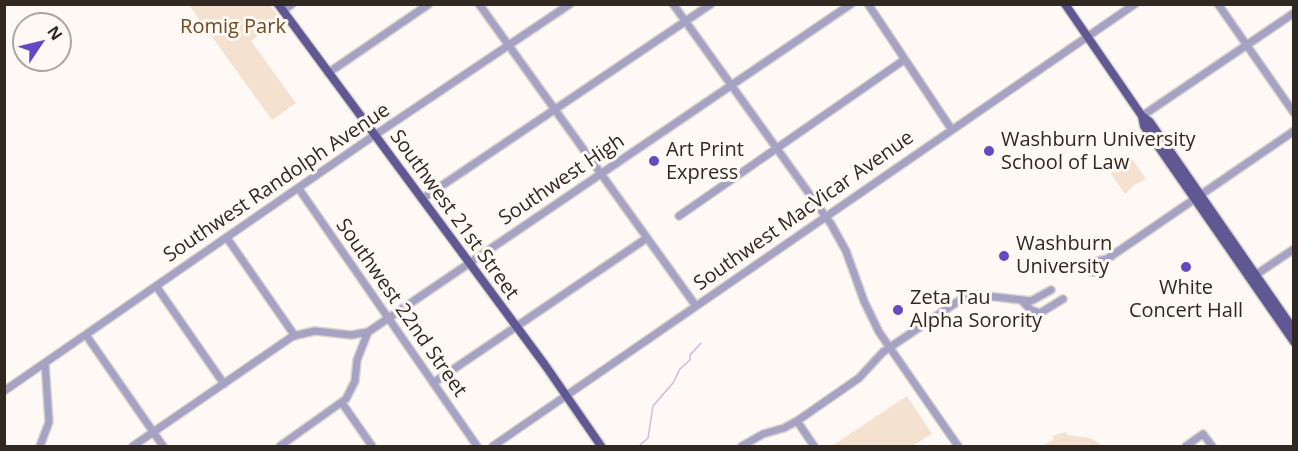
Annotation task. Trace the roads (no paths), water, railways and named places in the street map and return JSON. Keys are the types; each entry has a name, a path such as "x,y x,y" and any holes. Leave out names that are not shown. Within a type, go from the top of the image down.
{"main road":[{"path":"1065,4 1142,116 1144,126 1293,330"},
{"name":"Southwest 21st Street","path":"280,8 469,263 601,447"},
{"path":"1253,277 1293,342"}],"street":[{"path":"280,8 292,4"},
{"path":"328,73 429,4"},
{"path":"479,4 696,306"},
{"name":"Southwest Randolph Avenue","path":"4,391 375,135 570,4"},
{"path":"673,4 826,216 846,251 871,318 958,447"},
{"path":"422,199 711,4"},
{"name":"Southwest High","path":"133,447 295,336 315,331 351,335 368,332 850,4"},
{"path":"867,4 951,130"},
{"name":"Southwest MacVicar Avenue","path":"493,447 1135,4"},
{"path":"1218,4 1293,113"},
{"path":"1142,116 1293,13"},
{"path":"679,216 904,60"},
{"path":"1107,259 1293,131"},
{"name":"Southwest 22nd Street","path":"299,189 477,447"},
{"path":"227,238 295,336"},
{"path":"433,383 646,238"},
{"path":"1253,277 1293,249"},
{"path":"156,286 224,384"},
{"path":"742,447 763,434 784,428 796,421 859,378 890,347 968,296 1034,301 1052,290"},
{"path":"1021,300 1031,310 1040,313 1063,299"},
{"path":"280,447 342,403 355,381 357,360 368,332"},
{"path":"86,335 163,447"},
{"path":"40,447 49,422 45,363"},
{"path":"342,403 372,447"},
{"path":"796,421 814,447"},
{"path":"1186,447 1203,434 1212,447"}],"waterway":[{"path":"639,446 648,438 653,406 673,383 680,369 690,360 690,355 701,343"}],"place":[{"name":"Washburn University School of Law","path":"989,151"},
{"name":"Art Print Express","path":"654,161"},
{"name":"Washburn University","path":"1004,256"},
{"name":"White Concert Hall","path":"1186,267"},
{"name":"Zeta Tau Alpha Sorority","path":"898,310"}],"park label":[{"name":"Romig Park","path":"233,27"}]}
